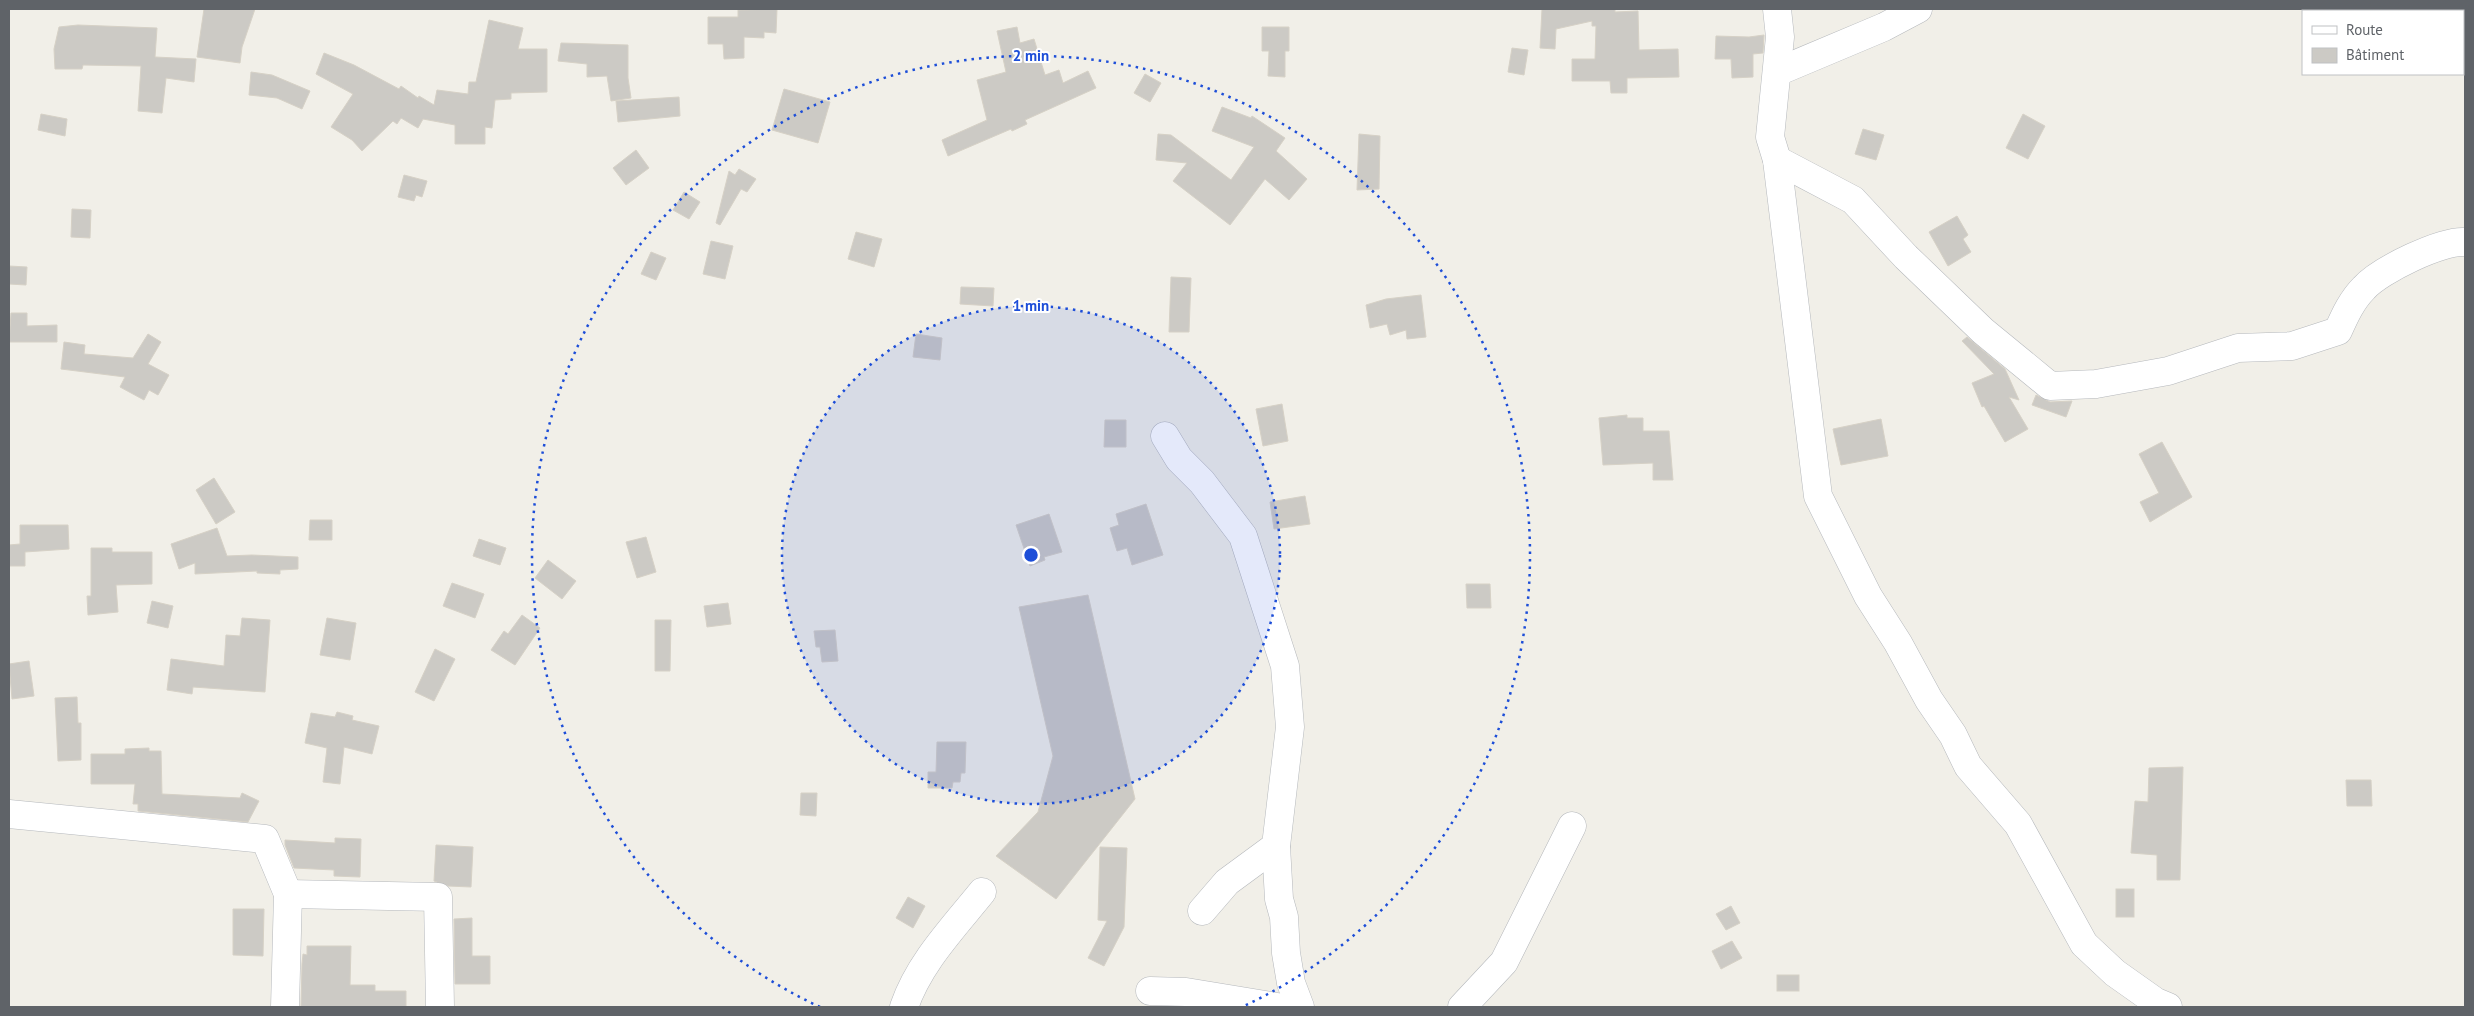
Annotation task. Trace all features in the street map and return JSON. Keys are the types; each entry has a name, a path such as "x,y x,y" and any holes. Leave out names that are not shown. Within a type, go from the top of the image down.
{"street":[{"path":"1777,9 1780,37 1770,137 1778,160 1818,496 1868,596 1898,643 1929,700 1953,735 1968,766 2018,824 2084,944 2115,973 2156,1002 2168,1007"},
{"path":"1777,72 1884,27 1918,9"},
{"path":"1778,160 1853,200 1906,257 1983,331 2050,386 2096,384 2168,371 2238,348 2292,346 2338,331 2352,301 2366,285 2421,252 2456,241 2465,242"},
{"path":"1165,436 1179,459 1202,482 1243,536 1285,666 1290,727 1276,846 1279,899 1284,917 1286,953 1291,983 1300,1007"},
{"path":"9,814 265,839 288,894 285,1007"},
{"path":"1462,1007 1504,962 1572,826"},
{"path":"1202,911 1227,882 1276,846"},
{"path":"904,1007 911,987 929,958 982,892"},
{"path":"288,894 438,897 440,1007"},
{"path":"1150,990 1186,992 1277,1007"}],"building":[{"path":"204,9 255,9 242,47 240,63 197,57"},
{"path":"777,9 776,33 764,32 764,38 744,37 744,58 724,59 723,44 708,44 708,17 738,17 738,10"},
{"path":"1542,9 1615,9 1615,12 1638,11 1639,50 1678,49 1679,77 1627,78 1627,93 1611,93 1610,81 1572,81 1572,59 1595,59 1596,26 1592,26 1592,21 1556,29 1555,49 1540,48"},
{"path":"489,20 523,28 518,49 547,49 547,92 511,93 511,99 495,100 492,128 485,127 485,144 455,144 455,125 423,119 418,128 401,118 397,124 393,121 362,151 352,140 331,127 353,94 316,74 324,53 354,65 399,89 401,86 418,98 419,96 434,105 437,90 468,94 469,82 476,82"},
{"path":"78,25 157,28 155,57 196,59 194,82 166,78 162,113 138,111 141,66 83,65 82,69 55,69 54,49 59,27"},
{"path":"1017,27 1020,43 1034,39 1045,75 1059,70 1063,83 1088,71 1096,88 1025,120 1027,124 1012,131 1011,129 948,156 942,140 987,120 977,80 1006,72 997,31"},
{"path":"1262,27 1289,27 1289,51 1285,51 1285,77 1268,76 1269,51 1262,51"},
{"path":"1764,35 1763,53 1753,54 1753,77 1732,78 1731,59 1715,59 1716,36 1749,37"},
{"path":"561,43 628,45 628,78 631,98 611,101 607,76 587,77 587,64 558,61"},
{"path":"1512,48 1528,50 1524,75 1508,72"},
{"path":"251,72 272,75 310,91 302,109 277,98 249,95"},
{"path":"1145,74 1161,83 1150,102 1134,93"},
{"path":"784,89 830,102 818,143 772,130"},
{"path":"679,97 680,116 618,122 616,101"},
{"path":"1222,107 1251,118 1252,116 1285,138 1276,151 1307,179 1289,200 1265,179 1230,225 1173,181 1187,163 1156,160 1158,134 1171,135 1231,180 1254,147 1212,131"},
{"path":"41,114 67,119 65,136 38,130"},
{"path":"2023,114 2045,126 2028,159 2006,148"},
{"path":"1863,129 1884,135 1876,160 1855,154"},
{"path":"1359,134 1380,136 1379,189 1357,190"},
{"path":"636,150 649,168 626,185 613,168"},
{"path":"739,169 756,179 747,192 741,189 720,225 716,223 729,171 735,175"},
{"path":"404,175 427,181 422,197 416,195 414,201 398,197"},
{"path":"684,192 700,202 689,219 673,210"},
{"path":"72,209 91,210 90,238 71,237"},
{"path":"1957,216 1968,235 1963,239 1971,252 1948,266 1929,232"},
{"path":"856,232 882,239 874,267 848,259"},
{"path":"711,241 733,246 725,279 703,274"},
{"path":"651,252 666,258 656,280 641,274"},
{"path":"9,266 27,267 26,285 9,284"},
{"path":"1171,277 1191,278 1189,332 1169,332"},
{"path":"961,287 994,288 993,306 960,304"},
{"path":"1421,295 1426,337 1407,339 1406,330 1390,335 1387,324 1370,328 1366,305 1386,299"},
{"path":"11,313 27,313 27,326 57,325 57,342 9,342"},
{"path":"148,334 161,342 148,364 169,375 158,395 149,390 144,400 120,387 125,377 61,369 64,342 85,345 84,354 133,358"},
{"path":"916,334 942,338 940,360 913,357"},
{"path":"1967,337 2005,369 2019,400 2009,397 2028,429 2005,442 1984,406 1982,407 1972,383 1994,374 1962,341"},
{"path":"2036,395 2050,402 2072,401 2066,417 2032,405"},
{"path":"1282,404 1288,441 1263,446 1256,409"},
{"path":"1627,415 1627,418 1643,418 1643,431 1669,431 1673,480 1653,480 1653,463 1603,465 1599,418"},
{"path":"1881,419 1888,456 1841,465 1833,429"},
{"path":"1105,420 1126,420 1126,447 1104,447"},
{"path":"2162,442 2192,497 2150,522 2140,502 2159,493 2139,454"},
{"path":"214,478 235,512 216,524 196,490"},
{"path":"1305,496 1310,524 1274,529 1270,502"},
{"path":"1146,504 1163,555 1132,565 1127,548 1117,551 1110,528 1119,525 1116,514"},
{"path":"1049,514 1062,552 1044,557 1045,560 1030,566 1016,525"},
{"path":"310,520 332,520 332,540 309,540"},
{"path":"20,525 68,525 69,549 25,552 25,566 9,566 9,545 20,544"},
{"path":"217,528 227,556 298,557 298,569 280,570 280,574 257,573 257,571 195,574 195,563 179,569 171,544"},
{"path":"646,537 656,572 637,578 626,542"},
{"path":"479,539 506,548 500,565 473,556"},
{"path":"91,548 112,548 112,552 152,552 152,584 116,585 118,612 88,615 87,596 91,596"},
{"path":"548,560 576,581 562,599 535,578"},
{"path":"452,583 484,594 475,618 443,606"},
{"path":"1466,584 1490,584 1491,608 1467,608"},
{"path":"1088,595 1135,799 1056,899 996,856 1038,812 1053,756 1019,607"},
{"path":"152,601 173,606 168,628 147,623"},
{"path":"728,603 731,624 707,627 704,606"},
{"path":"522,615 540,628 515,665 491,650 504,631 508,634"},
{"path":"242,618 270,620 265,692 193,687 192,694 167,690 171,659 224,666 226,635 240,636"},
{"path":"327,618 356,623 350,660 320,655"},
{"path":"655,620 671,620 670,671 655,671"},
{"path":"835,630 838,661 822,662 820,647 816,647 814,631"},
{"path":"435,649 455,659 434,701 415,692"},
{"path":"29,661 34,696 12,699 9,664"},
{"path":"77,697 78,723 81,723 81,760 58,761 55,698"},
{"path":"337,712 353,716 352,720 379,726 372,754 344,747 340,784 323,782 327,748 305,743 311,713 335,717"},
{"path":"937,742 966,742 965,773 961,773 960,782 953,782 952,788 928,788 928,772 936,772"},
{"path":"149,748 149,751 161,751 162,794 240,798 242,793 259,801 248,822 138,811 138,804 133,804 135,784 91,784 91,754 125,754 125,749"},
{"path":"2183,767 2180,880 2157,880 2157,855 2131,853 2135,801 2148,802 2149,768"},
{"path":"2346,780 2371,780 2372,806 2347,806"},
{"path":"801,793 817,793 816,816 800,815"},
{"path":"335,838 361,839 360,877 334,876 334,870 294,868 285,845 285,840 335,843"},
{"path":"436,845 473,847 471,887 448,886 434,881"},
{"path":"1100,847 1127,848 1124,927 1104,966 1088,958 1107,921 1098,920"},
{"path":"2116,889 2134,889 2134,917 2116,917"},
{"path":"908,897 925,906 913,928 896,918"},
{"path":"1731,906 1740,923 1726,930 1716,914"},
{"path":"233,909 264,909 263,956 233,955"},
{"path":"472,918 472,956 490,956 490,984 455,984 454,919"},
{"path":"1732,941 1742,958 1721,969 1712,951"},
{"path":"307,946 351,946 350,985 375,985 375,991 406,991 406,1007 301,1007 302,964 303,954 307,955"},
{"path":"1777,975 1799,975 1799,991 1777,991"}]}
